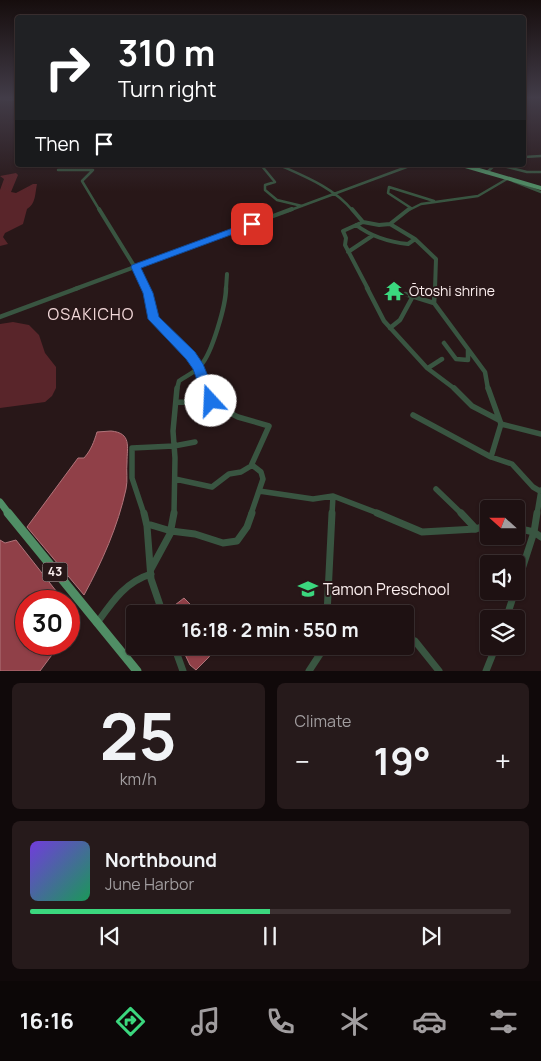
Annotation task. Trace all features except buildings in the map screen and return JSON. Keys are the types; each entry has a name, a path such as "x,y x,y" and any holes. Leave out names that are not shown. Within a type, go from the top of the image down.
{"main road":[{"path":"468,167 541,188"},
{"name":"43","path":"0,502 137,671"}],"street":[{"path":"526,157 541,156"},
{"path":"263,167 275,182 266,185 265,190 274,200 281,203 295,202 302,206"},
{"path":"284,167 307,177 334,194 351,207 363,222"},
{"path":"0,317 407,167"},
{"path":"486,173 493,167"},
{"path":"507,167 526,172 541,172"},
{"path":"58,170 93,170 82,181 136,267 148,293 154,319 191,355 199,367 210,402"},
{"path":"507,179 478,196 436,201 411,208 390,224 380,225 363,222 343,231 346,238 344,245 384,321 406,342 428,368 453,386 472,406 500,422 541,434"},
{"path":"513,181 541,192"},
{"path":"411,208 388,193 389,186 436,201"},
{"path":"390,224 415,239 436,259 434,303"},
{"path":"356,225 372,236 385,241 408,244 415,239"},
{"path":"348,252 372,236"},
{"path":"97,624 126,586 151,571 171,531 174,517 175,479 173,431 178,381 199,367 208,352 226,301 227,274"},
{"path":"405,294 434,303 485,372 488,390 500,422 491,457"},
{"path":"390,328 400,320 413,296"},
{"path":"444,343 456,359 468,360 468,350"},
{"path":"428,368 442,359"},
{"path":"175,479 212,487 229,474 240,472 252,465 269,426 238,417 210,402 177,402"},
{"path":"413,415 491,457 512,464 540,490 534,532 509,610"},
{"path":"159,605 153,589 147,526 141,500 132,478 132,448 174,446 195,442"},
{"path":"147,526 151,525 171,531 195,534 223,543 236,540 247,527 259,491 261,472 252,465"},
{"path":"436,489 476,529"},
{"path":"259,491 313,498 333,496 422,532 480,527"},
{"path":"327,605 333,496"},
{"path":"525,530 534,532 541,538"},
{"path":"415,641 439,671"},
{"path":"177,655 183,671"},
{"path":"308,671 319,655"},
{"path":"486,671 492,655"}],"shaded area":[{"path":"16,173 18,175 11,192 16,193 33,184 37,184 35,198 27,209 23,224 5,233 3,237 8,244 0,246 0,190 4,179 0,176"},
{"path":"13,322 29,325 39,335 45,353 56,367 56,388 52,396 45,402 0,408 0,324"},
{"path":"97,432 118,432 125,438 127,442 127,486 119,517 109,544 84,595 27,527 78,458 84,458 92,446"},
{"path":"0,540 5,543 16,540 55,590 15,590 15,655 52,655 40,671 0,671"},
{"path":"184,598 191,605 175,605"},
{"path":"185,655 210,655 196,670 190,665"}],"place":[{"name":"Ōtoshi shrine","path":"394,291"},
{"name":"Tamon Preschool","path":"308,589"}],"district":[{"name":"OSAKICHO","path":"91,314"}],"route":[{"path":"211,401 199,367 191,355 154,319 148,293 136,267 252,224"}]}
